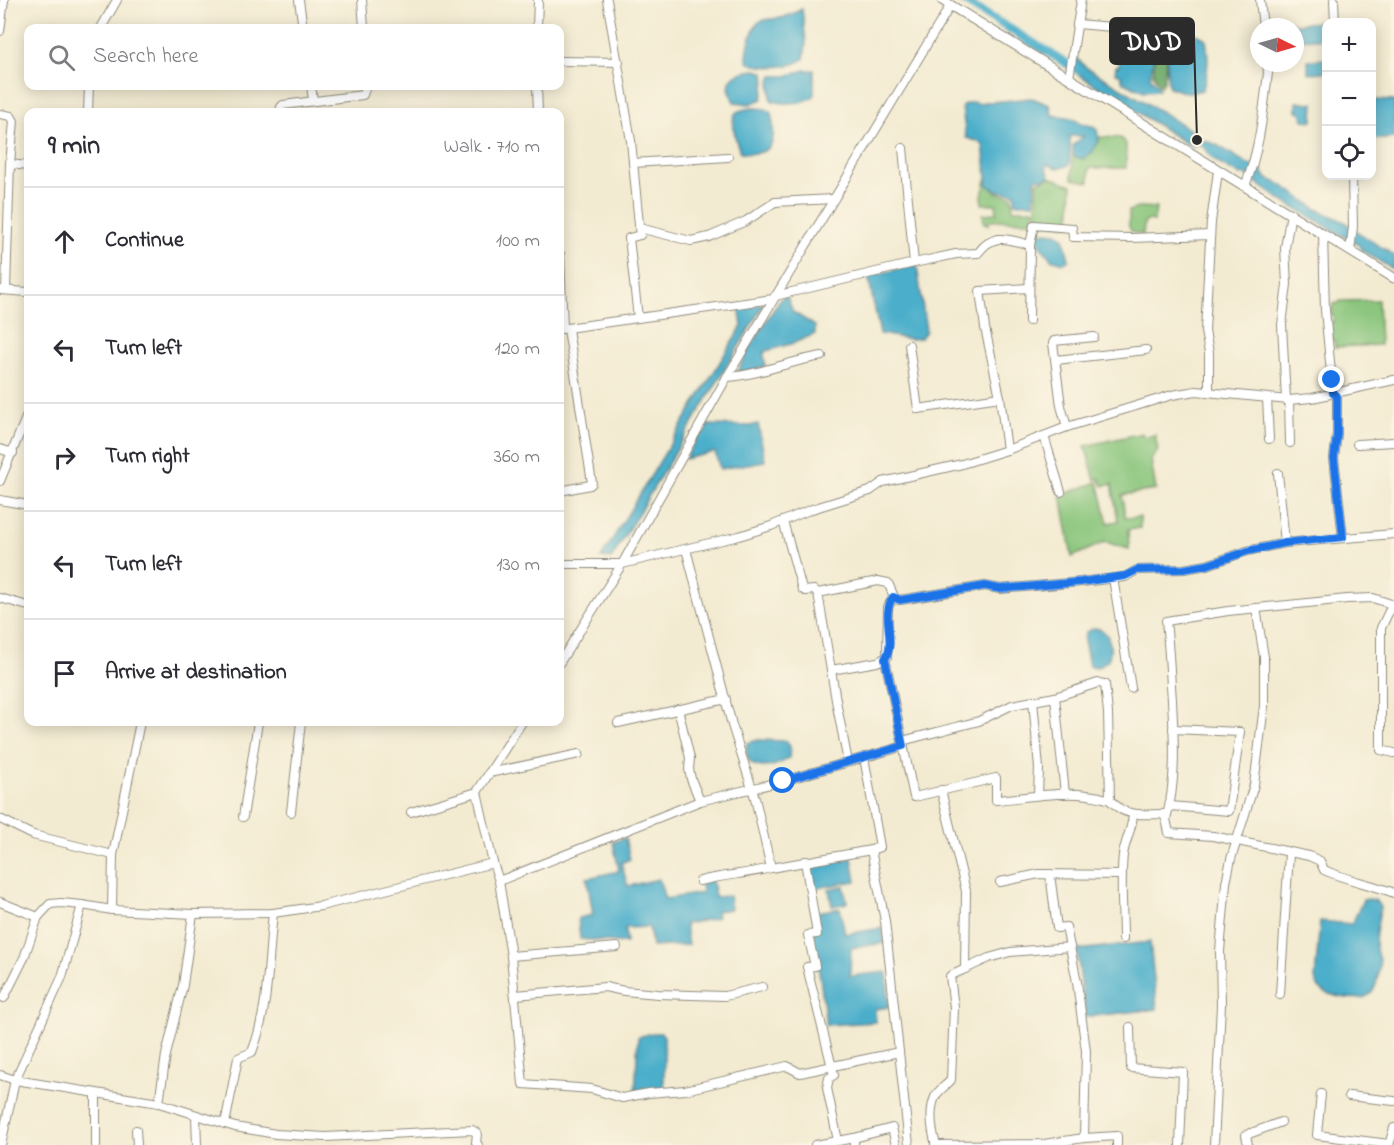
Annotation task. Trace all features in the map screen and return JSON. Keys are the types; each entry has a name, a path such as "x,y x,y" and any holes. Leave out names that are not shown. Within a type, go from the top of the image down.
{"street":[{"path":"0,31 4,0"},
{"path":"104,24 117,0"},
{"path":"299,0 302,24"},
{"path":"362,0 364,24"},
{"path":"537,24 538,0"},
{"path":"607,0 619,62 633,163 639,235 629,238 638,318"},
{"path":"1070,74 1081,0"},
{"path":"1260,0 1262,18"},
{"path":"1334,0 1335,18"},
{"path":"564,656 622,564 727,377 833,200 946,3 1070,74 1218,171 1247,182 1323,234 1351,246 1394,278"},
{"path":"1077,24 1112,27"},
{"path":"564,61 619,62"},
{"path":"1247,182 1262,124 1268,72"},
{"path":"88,108 89,90"},
{"path":"312,90 313,100"},
{"path":"281,108 283,105 313,100 363,95 365,90"},
{"path":"537,90 538,108"},
{"path":"0,114 11,116 14,121 3,290 24,292"},
{"path":"903,148 914,263"},
{"path":"633,163 728,157"},
{"path":"10,164 24,166"},
{"path":"1209,392 1209,353 1205,332 1210,235 1218,171"},
{"path":"1351,246 1352,180"},
{"path":"639,228 691,242 746,221 774,202 833,200"},
{"path":"1290,443 1282,325 1287,285 1285,248 1291,213"},
{"path":"1029,321 1030,245 1034,225 1072,228 1073,237 1132,238 1210,235"},
{"path":"1323,234 1324,310 1333,393 1337,396 1334,458 1343,537"},
{"path":"564,490 591,483 564,329 774,297 914,263 956,254 978,253 991,240 1013,241 1030,245"},
{"path":"1007,450 1000,397 982,314 980,291 1028,288"},
{"path":"1067,428 1061,406 1053,343 1054,341 1094,337"},
{"path":"909,345 918,409 1000,397"},
{"path":"1056,360 1146,350"},
{"path":"727,377 760,372 798,360 822,356"},
{"path":"564,564 622,564 739,536 812,509 870,491 883,482 962,464 1172,395 1209,392 1268,398 1312,398 1394,380"},
{"path":"1268,398 1269,439"},
{"path":"0,481 24,424"},
{"path":"1044,436 1061,492"},
{"path":"1357,444 1394,442"},
{"path":"0,449 13,453"},
{"path":"1278,473 1285,543"},
{"path":"0,500 24,504"},
{"path":"783,521 802,589 814,590 818,594 848,762"},
{"path":"818,594 878,580 888,583 893,597 900,600 985,586 1000,589 1113,578 1125,576 1137,570 1184,569 1207,565 1248,551 1285,543 1394,534"},
{"path":"686,549 771,868"},
{"path":"1113,578 1131,688"},
{"path":"893,597 888,606 888,652 885,659 914,797 996,778 996,800 1065,794 1110,799"},
{"path":"0,598 24,605"},
{"path":"1166,819 1170,806 1174,766 1170,655 1166,621 1256,608 1373,598 1393,605 1381,628 1381,750 1394,753"},
{"path":"1214,1145 1221,1005 1220,951 1226,884 1254,785 1264,706 1264,657 1256,608"},
{"path":"831,670 885,659"},
{"path":"499,881 700,801 848,762 979,721 1012,705 1055,697 1098,683 1105,684 1110,799 1119,809 1133,815 1163,814 1169,833 1237,840 1316,859 1320,861 1324,870 1340,877 1370,884 1394,893"},
{"path":"1055,697 1065,794"},
{"path":"618,723 726,699"},
{"path":"1033,700 1039,768 1038,795"},
{"path":"678,709 690,758 689,769 700,801"},
{"path":"112,910 113,855 139,726"},
{"path":"243,817 257,726"},
{"path":"291,812 301,726"},
{"path":"411,812 477,792 519,726"},
{"path":"1173,729 1240,732 1229,811"},
{"path":"489,772 579,754"},
{"path":"700,882 880,847 864,757"},
{"path":"940,790 966,891 965,969"},
{"path":"477,792 499,881 511,956 523,1084 592,1089 622,1098 693,1088 783,1066 800,1073 899,1052"},
{"path":"1170,806 1246,813"},
{"path":"1123,939 1124,848 1132,827 1133,815"},
{"path":"0,819 33,835 113,855"},
{"path":"871,850 885,921 909,1145"},
{"path":"1280,994 1289,854"},
{"path":"805,861 817,934 808,935 815,966 807,967 834,1075 829,1078 827,1088 838,1140"},
{"path":"4,998 24,958 38,917 50,904 193,914 273,913 321,906 493,863"},
{"path":"1000,882 1023,876 1050,874 1122,875"},
{"path":"1050,874 1057,928 1066,927 1077,982 1086,1051 1084,1138"},
{"path":"0,902 38,917"},
{"path":"0,1145 15,1080 62,977 82,905"},
{"path":"225,1124 238,1058 252,1052 256,1041 264,1003 273,913"},
{"path":"159,1103 166,1055 183,985 193,914"},
{"path":"511,956 617,947"},
{"path":"1070,947 1010,952 989,958 950,976 954,1007 951,1080 934,1097 932,1132 935,1145 1036,1144 1117,1136 1117,1145"},
{"path":"516,995 605,987 624,992 725,996 762,987"},
{"path":"1130,1027 1131,1068 1183,1072 1180,1145"},
{"path":"0,1075 15,1080 159,1103 225,1124 276,1134 325,1137 472,1130 477,1133 476,1143 478,1145"},
{"path":"96,1093 96,1145"},
{"path":"1321,1094 1317,1135 1389,1145 1394,1128"},
{"path":"1349,1096 1394,1101"},
{"path":"196,1115 197,1145"},
{"path":"1248,1145 1246,1135 1281,1122"},
{"path":"815,1145 838,1140 854,1141 892,1128 896,1145"},
{"path":"136,1130 137,1145"},
{"path":"276,1134 276,1145"}],"green space":[{"path":"1167,20 1186,24 1190,36 1183,37 1181,33 1174,32 1168,37 1164,81 1161,86 1153,75 1155,50 1159,36 1154,31 1157,21"},
{"path":"1098,137 1121,138 1126,144 1126,168 1089,168 1089,182 1072,179 1073,156 1083,159 1092,152 1099,141"},
{"path":"1050,177 1072,185 1070,225 1036,223 1037,182"},
{"path":"986,180 988,186 995,192 1012,196 1013,209 1033,209 1033,221 989,220 989,225 984,223 983,214 997,213 996,204 982,204"},
{"path":"1141,207 1156,208 1154,221 1149,220 1144,223 1143,235 1132,232 1129,227 1129,211"},
{"path":"1378,300 1380,345 1335,347 1334,340 1329,340 1327,323 1333,322 1331,314 1333,304 1340,301"},
{"path":"1142,433 1144,437 1155,435 1158,450 1151,460 1156,490 1122,495 1125,518 1140,517 1140,528 1128,530 1129,549 1105,542 1072,557 1061,495 1098,482 1108,523 1118,521 1112,484 1103,486 1099,478 1095,480 1085,446"}],"water":[{"path":"802,9 806,42 804,59 776,67 759,66 747,61 750,40 758,23 786,17"},
{"path":"1322,22 1322,39 1304,39 1304,23"},
{"path":"1191,34 1206,39 1207,72 1202,90 1185,92 1169,87 1167,60 1176,36"},
{"path":"1124,47 1153,49 1150,77 1158,85 1159,90 1144,91 1123,82 1120,74 1115,73 1116,66 1119,66 1120,53"},
{"path":"1076,58 1087,68 1165,114 1192,131 1200,139 1217,145 1257,167 1262,170 1266,178 1280,184 1317,209 1347,223 1394,255 1394,270 1361,250 1359,245 1281,200 1244,174 1240,175 1219,164 1200,144 1193,146 1187,144 1073,71"},
{"path":"1322,59 1322,72 1308,73 1308,60"},
{"path":"755,70 764,72 762,99 750,104 734,102 729,88 732,78"},
{"path":"805,70 814,70 814,96 805,101 793,103 771,100 770,80 772,76 786,76"},
{"path":"1032,98 1050,105 1052,115 1072,118 1082,124 1092,126 1097,130 1099,141 1092,152 1083,159 1073,156 1073,145 1084,136 1070,136 1070,164 1058,168 1047,164 1050,177 1035,179 1034,203 1015,203 1015,193 999,191 988,186 983,145 966,138 962,107 973,102 981,104"},
{"path":"1376,100 1394,101 1394,138 1376,140"},
{"path":"1297,102 1314,103 1313,121 1303,120 1301,112 1297,111"},
{"path":"753,108 766,109 771,113 773,139 767,149 752,154 741,153 735,134 734,117 738,111"},
{"path":"1057,233 1064,238 1069,260 1064,263 1051,259 1037,239 1039,234"},
{"path":"917,265 926,331 921,338 910,339 880,334 868,276"},
{"path":"784,296 787,297 793,312 815,326 815,334 766,351 764,353 765,366 750,372 738,372 759,333"},
{"path":"764,304 611,559 601,558 742,326 739,307"},
{"path":"758,424 765,461 720,469 715,452 685,459 702,427"},
{"path":"1095,628 1104,632 1110,645 1108,660 1098,667 1089,666 1084,640 1086,632"},
{"path":"758,740 787,741 790,747 789,758 767,767 753,764 746,753 747,743"},
{"path":"625,838 630,859 621,863 628,886 659,879 665,899 702,893 701,884 712,880 715,897 729,896 731,909 716,911 717,918 685,924 688,945 652,947 649,927 625,928 626,943 580,939 578,918 593,915 587,878 619,871 613,842"},
{"path":"852,858 856,881 812,889 808,865"},
{"path":"844,886 847,903 832,906 829,889"},
{"path":"1363,900 1375,900 1380,907 1375,940 1380,959 1375,988 1369,995 1359,998 1344,998 1329,994 1319,988 1315,979 1320,921 1352,924"},
{"path":"840,908 845,934 882,928 885,943 851,948 850,976 887,972 889,1007 875,1009 876,1022 826,1025 812,937 817,912"},
{"path":"1150,942 1157,1009 1085,1017 1077,950"},
{"path":"661,1033 664,1036 664,1089 635,1094 638,1037"}],"waterway":[{"path":"962,0 1076,69"}],"place":[{"name":"DND","path":"1197,140"}],"route":[{"path":"783,781 903,746 885,659 888,652 888,606 893,597 900,600 985,586 1000,589 1125,576 1137,570 1184,569 1207,565 1248,551 1285,543 1343,537 1337,501 1334,458 1337,434 1337,396 1333,393 1332,380"}]}
